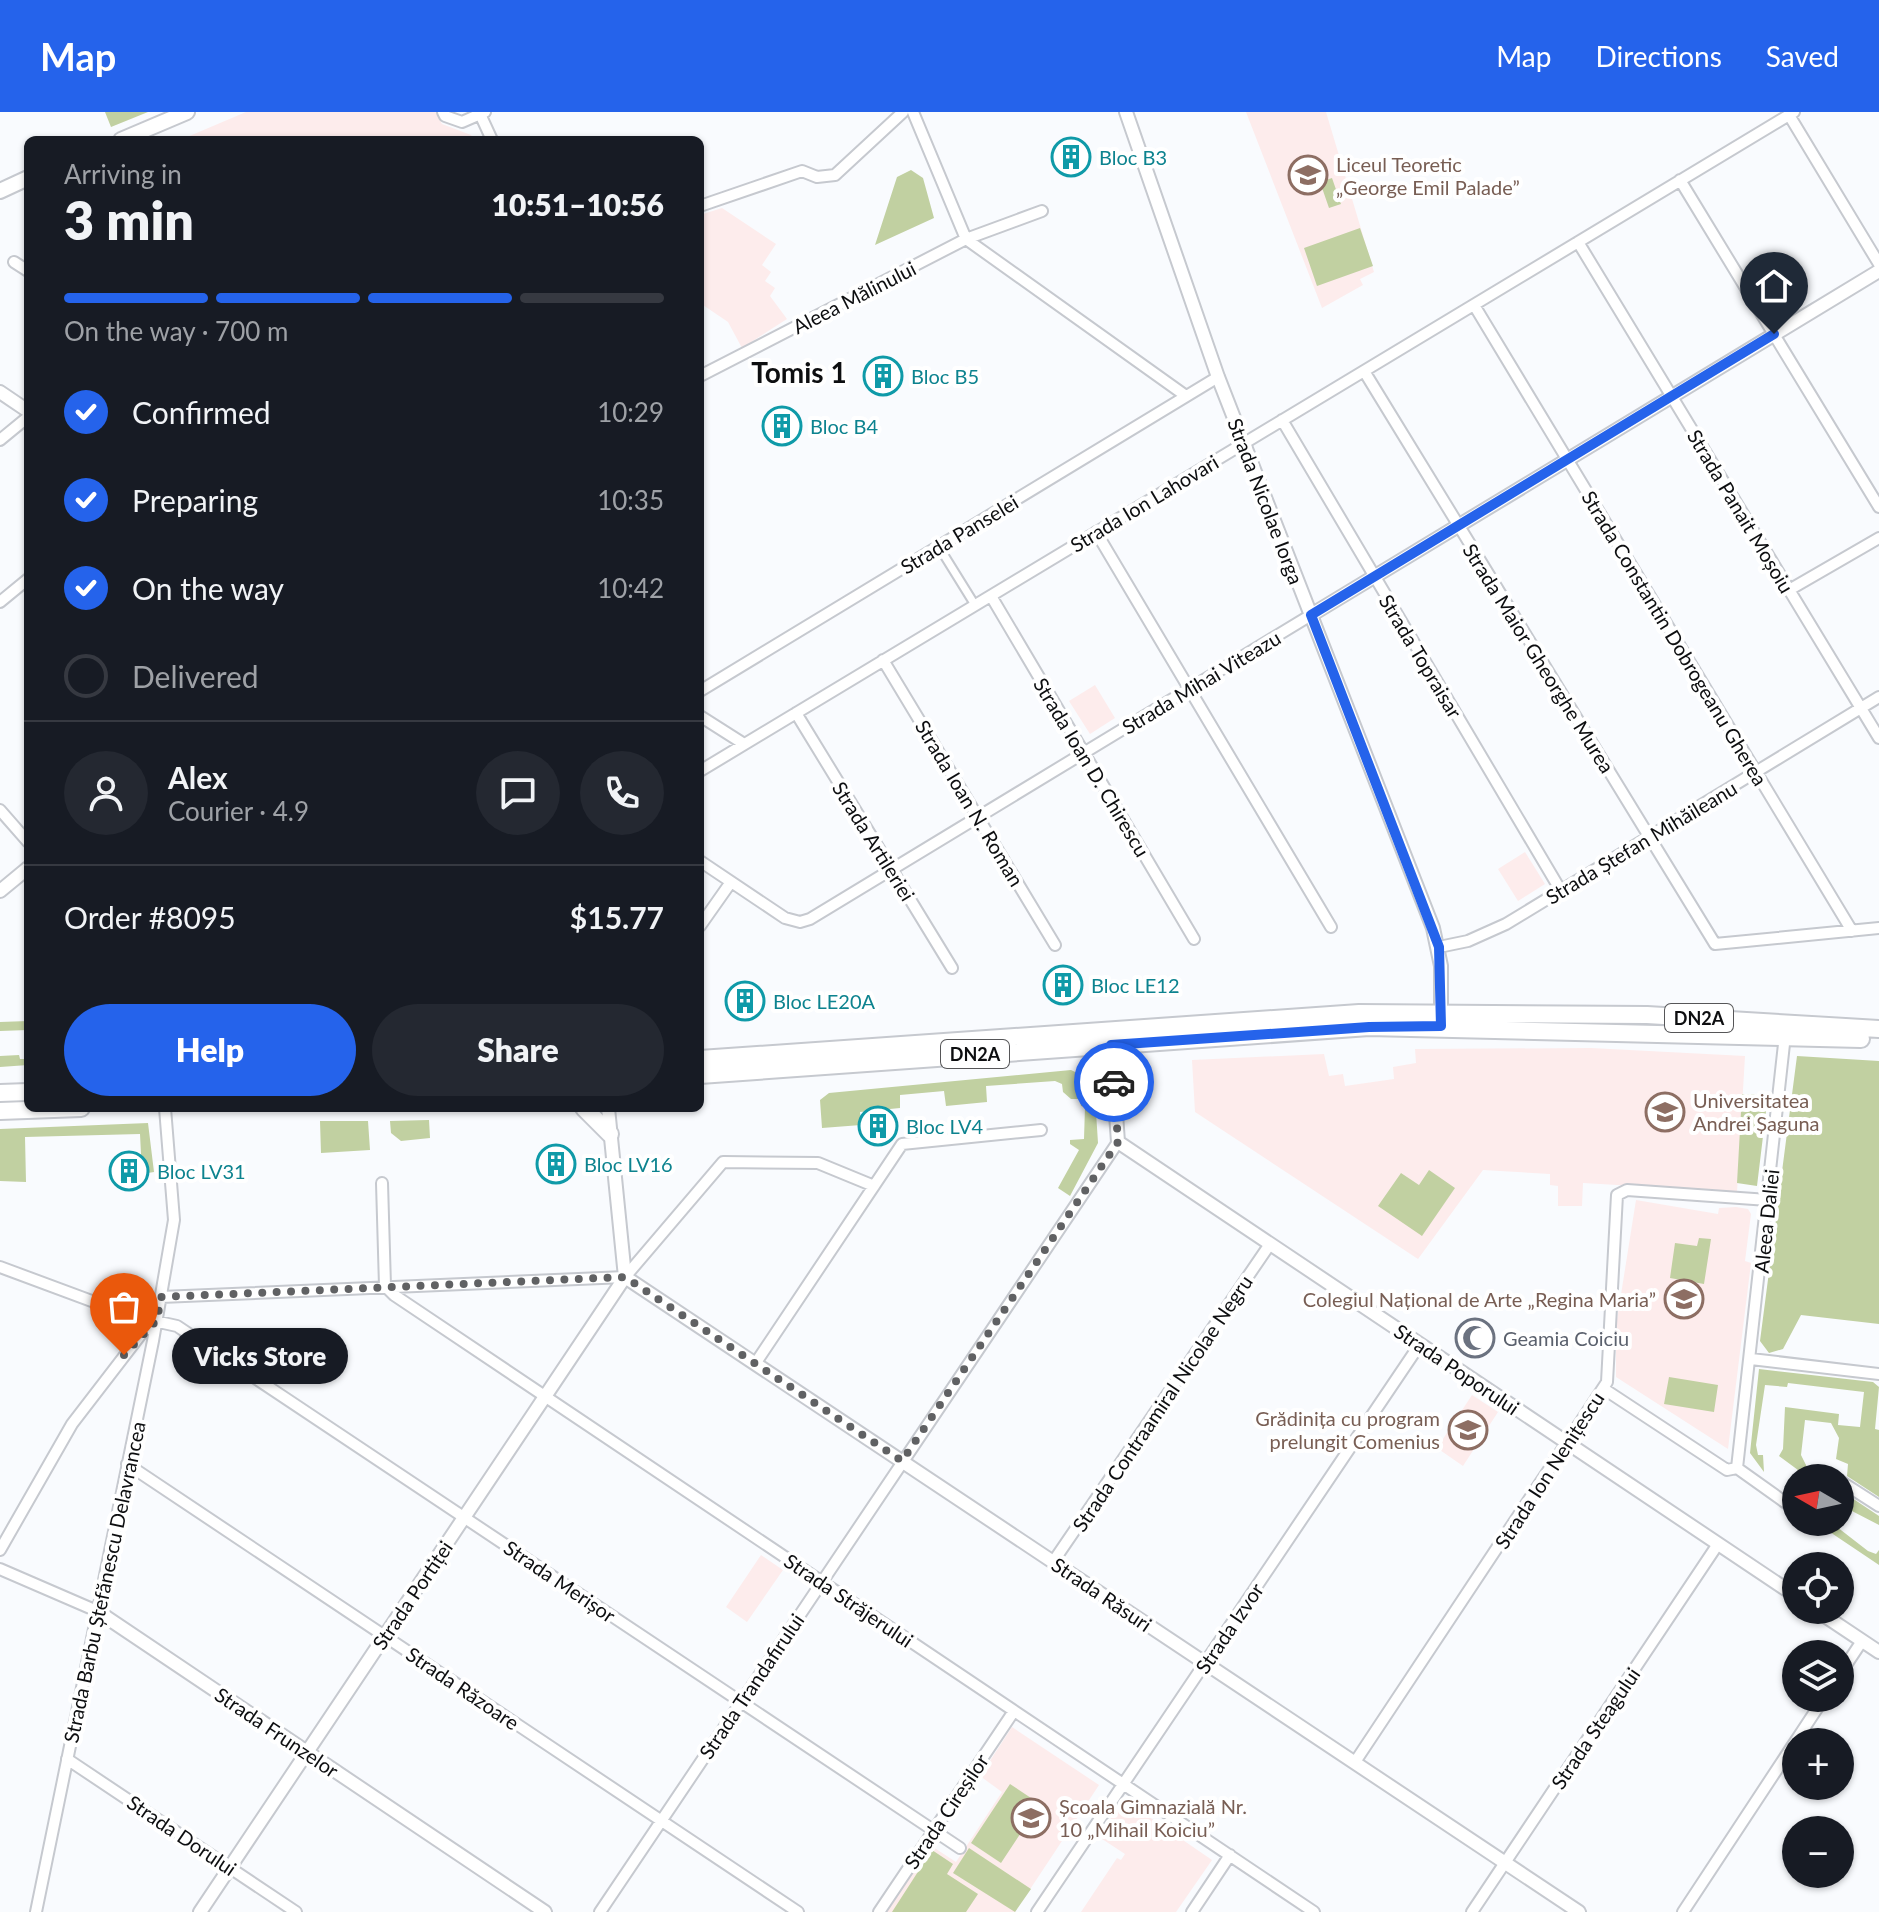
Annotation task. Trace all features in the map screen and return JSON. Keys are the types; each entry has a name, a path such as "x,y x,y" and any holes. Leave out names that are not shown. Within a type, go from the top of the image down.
{"main road":[{"path":"130,136 187,112"},
{"path":"0,191 24,180"},
{"name":"DN2A","path":"704,1059 1359,1013 1441,1020 1879,1039"},
{"name":"DN2A","path":"704,1075 1441,1020 1647,1015 1879,1029"},
{"path":"0,1093 24,1092"},
{"path":"0,1111 24,1110"},
{"path":"588,1112 610,1134"}],"street":[{"path":"443,112 445,116 462,122 482,113 491,136"},
{"path":"704,205 802,171 817,177 835,175 903,112"},
{"path":"913,112 966,239 1186,396"},
{"name":"Strada Nicolae Iorga","path":"1126,112 1218,377 1439,947 1441,1020"},
{"path":"1791,114 1879,264"},
{"name":"Strada Ion Lahovari","path":"704,769 1791,114"},
{"path":"1680,180 1879,507"},
{"name":"Aleea Mălinului","path":"704,374 966,239 1042,211"},
{"name":"Strada Panait Moșoiu","path":"1578,242 1879,738"},
{"path":"14,262 24,268"},
{"name":"Strada Mihai Viteazu","path":"731,882 785,918 800,922 810,919 1879,271"},
{"name":"Strada Constantin Dobrogeanu Gherea","path":"1474,305 1852,931"},
{"name":"Strada Maior Gheorghe Murea","path":"1364,371 1715,944 1852,931"},
{"name":"Strada Panselei","path":"704,689 1218,377"},
{"path":"0,392 24,408"},
{"path":"0,440 24,420"},
{"name":"Strada Topraisar","path":"1282,420 1561,891"},
{"path":"1096,532 1331,927"},
{"path":"1789,590 1879,538"},
{"path":"939,547 975,605"},
{"path":"0,602 24,582"},
{"name":"Strada Ioan D. Chirescu","path":"991,596 1194,939"},
{"name":"Strada Ioan N. Roman","path":"883,660 1055,945"},
{"name":"Strada Ștefan Mihăileanu","path":"1439,947 1475,939 1561,891 1879,697"},
{"name":"Strada Artileriei","path":"796,713 952,968"},
{"path":"704,719 744,744"},
{"path":"0,810 24,837"},
{"path":"704,864 731,882 704,920"},
{"path":"0,891 24,871"},
{"path":"1852,931 1879,928"},
{"name":"Aleea Daliei","path":"1737,1468 1785,1035"},
{"path":"1111,1045 1118,1142"},
{"name":"Strada Barbu Ștefănescu Delavrancea","path":"37,1911 157,1320 174,1220 165,1112"},
{"path":"608,1112 625,1277"},
{"path":"755,1364 902,1144 1041,1130"},
{"name":"Strada Poporului","path":"1118,1142 1782,1587"},
{"name":"Strada Trandafirului","path":"600,1912 1118,1142"},
{"path":"161,1297 625,1277 723,1162 818,1163 874,1186"},
{"path":"382,1183 385,1286"},
{"name":"Strada Ion Nenițescu","path":"1355,1762 1604,1389 1608,1374 1617,1195 1627,1190 1768,1200"},
{"name":"Strada Contraamiral Nicolae Negru","path":"1053,1562 1270,1244"},
{"name":"Strada Merișor","path":"0,1267 132,1316 177,1326 960,1848"},
{"name":"Strada Răsuri","path":"625,1277 1579,1912"},
{"name":"Strada Portiței","path":"200,1912 625,1277"},
{"name":"Strada Străjerului","path":"385,1286 1314,1912"},
{"path":"0,1550 72,1424 142,1333 157,1320"},
{"name":"Strada Izvor","path":"1042,1910 1420,1344"},
{"path":"1751,1359 1879,1374"},
{"path":"1604,1389 1727,1470 1737,1468 1782,1500"},
{"name":"Strada Răzoare","path":"127,1464 798,1912"},
{"path":"1854,1490 1879,1506"},
{"name":"Strada Steagului","path":"1472,1912 1718,1544"},
{"name":"Strada Frunzelor","path":"0,1569 97,1611 545,1912"},
{"path":"1837,1624 1879,1652"},
{"path":"1854,1653 1862,1641"},
{"name":"Strada Cireșilor","path":"879,1912 1014,1711"},
{"path":"1683,1912 1815,1712"},
{"name":"Strada Dorului","path":"67,1759 296,1912"},
{"path":"1192,1912 1230,1855"}],"shaded area":[{"path":"246,112 436,112 442,124 472,136 189,136"},
{"name":"Liceul Teoretic „George Emil Palade”","path":"1246,112 1326,112 1374,272 1360,279 1363,285 1322,308"},
{"path":"722,208 776,244 762,265 771,272 765,281 775,288 770,296 787,319 742,348 728,322 704,306 704,214"},
{"path":"1095,685 1115,718 1090,734 1069,701"},
{"path":"1525,852 1545,884 1518,901 1498,869"},
{"path":"1591,1048 1745,1056 1737,1192 1583,1183 1582,1206 1558,1206 1558,1186 1550,1185 1550,1174 1483,1170 1418,1259 1195,1112 1192,1060 1324,1054 1329,1076 1343,1074 1345,1086 1394,1079 1393,1067 1416,1063 1415,1049"},
{"name":"Colegiul Național de Arte „Regina Maria”","path":"1636,1200 1718,1214 1719,1208 1736,1207 1748,1209 1751,1214 1745,1261 1751,1263 1728,1449 1616,1377 1616,1326"},
{"name":"Grădinița cu program prelungit Comenius","path":"1472,1395 1498,1412 1463,1466 1437,1448"},
{"path":"761,1555 783,1570 747,1622 726,1607"},
{"name":"Școala Gimnazială Nr. 10 „Mihail Koiciu”","path":"1012,1727 1099,1785 1015,1912 886,1912 930,1845 956,1862 1002,1792 980,1776"},
{"path":"1123,1799 1212,1860 1176,1912 1081,1912 1117,1858 1121,1860 1125,1854 1099,1837"}],"green space":[{"path":"105,112 148,112 111,127"},
{"path":"911,170 923,178 934,218 875,245 897,177"},
{"path":"1332,178 1341,204 1329,208 1320,182"},
{"path":"1360,228 1373,266 1317,286 1304,248"},
{"path":"24,1021 24,1030 0,1031 0,1022"},
{"path":"19,1055 20,1059 24,1059 24,1065 0,1067 0,1056"},
{"path":"1797,1056 1879,1061 1879,1324 1801,1315 1783,1349 1769,1353 1760,1341"},
{"path":"1071,1070 1094,1081 1098,1143 1070,1196 1058,1188 1079,1150 1070,1144 1070,1140 1084,1139 1085,1107 1081,1106 1080,1099 1071,1099 1063,1092 1062,1084 1055,1081 986,1086 987,1102 946,1106 944,1091 900,1095 900,1108 860,1112 861,1125 822,1128 820,1100 829,1093"},
{"path":"1742,1094 1768,1095 1757,1186 1737,1183"},
{"path":"429,1120 430,1138 401,1141 391,1133 390,1121"},
{"path":"320,1121 368,1121 370,1150 321,1153"},
{"path":"148,1123 154,1172 142,1174 140,1134 25,1137 26,1182 0,1181 0,1129"},
{"path":"1429,1170 1455,1188 1422,1236 1378,1206 1401,1173 1419,1185"},
{"path":"1699,1238 1711,1239 1704,1284 1670,1278 1675,1243 1697,1246"},
{"path":"1759,1369 1873,1382 1879,1387 1875,1429 1879,1430 1879,1497 1854,1481 1854,1464 1836,1459 1839,1438 1831,1423 1805,1420 1801,1455 1806,1464 1790,1464 1779,1456 1783,1449 1785,1407 1839,1414 1838,1425 1860,1427 1864,1392 1788,1383 1787,1387 1765,1385 1756,1445 1758,1455 1763,1455 1764,1472 1750,1453"},
{"path":"1669,1377 1718,1385 1714,1412 1664,1404"},
{"path":"1854,1499 1879,1516 1879,1525 1854,1512"},
{"path":"1836,1536 1849,1536 1876,1554 1879,1550 1879,1565"},
{"path":"1010,1784 1040,1804 1001,1863 971,1843"},
{"path":"969,1848 1031,1889 1015,1912 953,1873"},
{"path":"932,1850 953,1864 947,1874 978,1894 966,1912 892,1912"}],"way so far":[{"path":"124,1355 157,1320 161,1297 625,1277 902,1461 1118,1142 1114,1082"}],"place":[{"name":"Bloc B3","path":"1071,157"},
{"name":"Liceul Teoretic „George Emil Palade”","path":"1308,175"},
{"name":"Bloc B5","path":"883,376"},
{"name":"Bloc B4","path":"782,426"},
{"name":"Bloc LE12","path":"1063,985"},
{"name":"Bloc LE20A","path":"745,1001"},
{"name":"Universitatea Andrei Șaguna","path":"1665,1112"},
{"name":"Bloc LV4","path":"878,1126"},
{"name":"Bloc LV16","path":"556,1164"},
{"name":"Bloc LV31","path":"129,1171"},
{"name":"Colegiul Național de Arte „Regina Maria”","path":"1684,1299"},
{"name":"Geamia Coiciu","path":"1475,1338"},
{"name":"Vicks Store","path":"124,1355"},
{"name":"Grădinița cu program prelungit Comenius","path":"1468,1430"},
{"name":"Școala Gimnazială Nr. 10 „Mihail Koiciu”","path":"1031,1818"}],"district":[{"name":"Tomis 1","path":"799,372"}],"route":[{"path":"1114,1082 1111,1045 1369,1027 1441,1026 1441,966 1433,928 1311,615 1774,334"}]}
